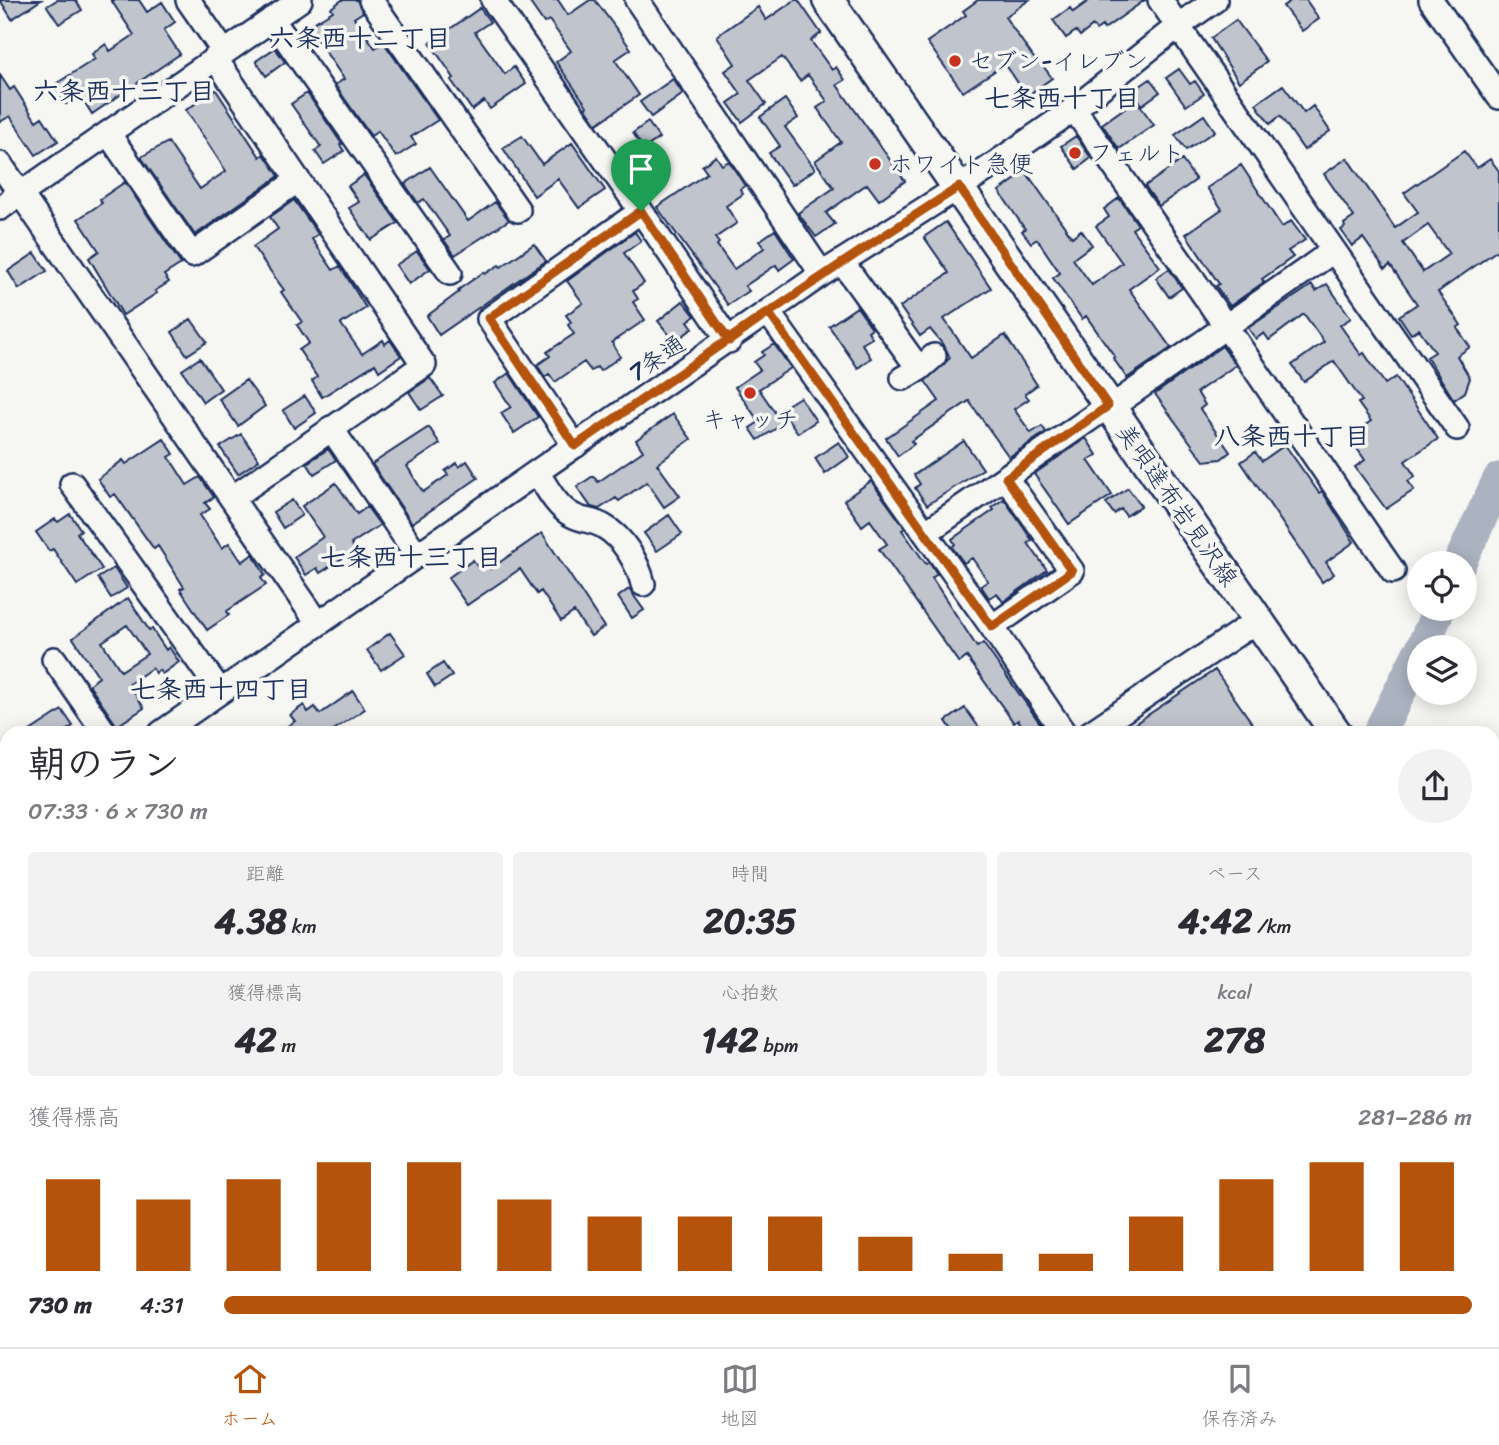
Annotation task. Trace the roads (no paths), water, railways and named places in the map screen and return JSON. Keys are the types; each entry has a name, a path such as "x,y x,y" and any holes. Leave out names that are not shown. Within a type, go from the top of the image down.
{"main road":[{"name":"美唄達布岩見沢線","path":"828,0 1331,726"}],"street":[{"path":"188,0 298,180 424,365 232,498"},
{"path":"0,208 300,0"},
{"path":"371,0 519,210"},
{"path":"493,0 729,341"},
{"path":"637,0 822,274"},
{"path":"1160,0 1457,428"},
{"name":"7条通","path":"171,726 822,274 959,187 1073,109 1215,0"},
{"path":"1431,0 1499,97"},
{"path":"272,19 450,273"},
{"path":"1073,109 1393,571"},
{"path":"108,133 192,255 298,180"},
{"path":"0,164 318,623"},
{"path":"575,446 489,318 641,211"},
{"path":"925,533 1333,251"},
{"path":"842,262 919,368"},
{"path":"768,312 1059,726"},
{"path":"331,428 417,555"},
{"path":"537,472 562,508 571,515 604,526 613,534 640,571 643,584"},
{"path":"992,627 1072,571 1006,478"},
{"path":"72,484 220,691"},
{"path":"1100,726 1258,620"},
{"path":"54,659 100,726"}],"waterway":[{"path":"1465,551 1499,479"},
{"path":"1428,635 1434,621"},
{"path":"1382,726 1407,677"}],"place":[{"name":"セブン-イレブン","path":"955,61"},
{"name":"フェルト","path":"1075,153"},
{"name":"ホワイト急便","path":"875,164"},
{"name":"キャッチ","path":"750,393"}],"district":[{"name":"六条西十二丁目","path":"360,38"},
{"name":"六条西十三丁目","path":"124,91"},
{"name":"七条西十丁目","path":"1062,98"},
{"name":"八条西十丁目","path":"1292,436"},
{"name":"七条西十三丁目","path":"411,557"},
{"name":"七条西十四丁目","path":"221,689"}]}
